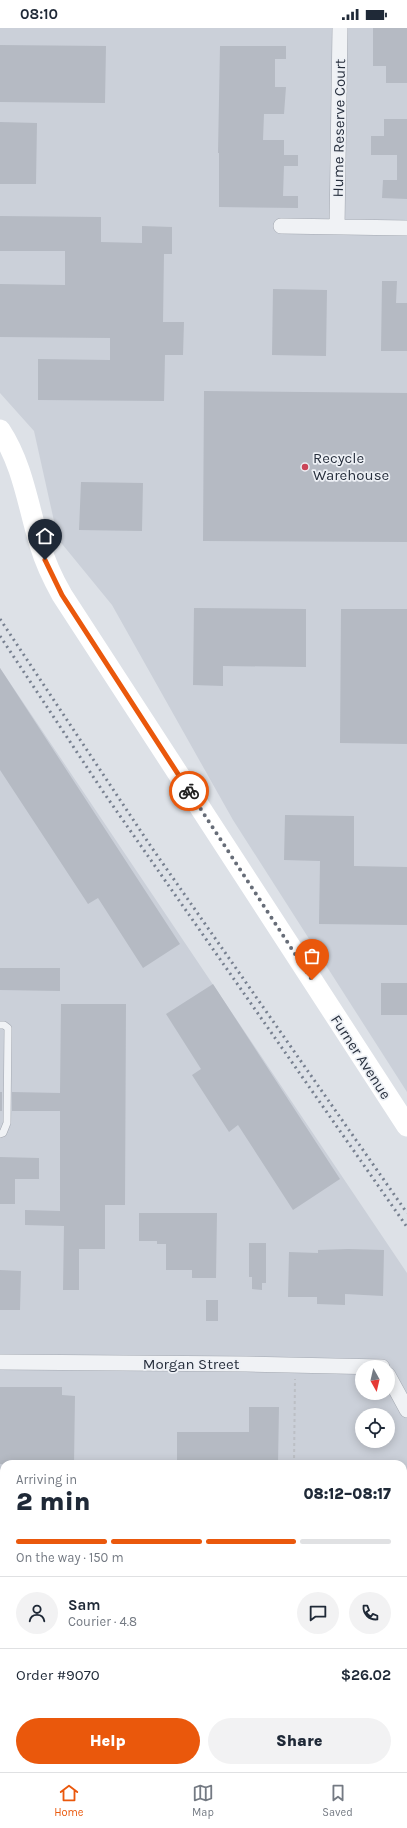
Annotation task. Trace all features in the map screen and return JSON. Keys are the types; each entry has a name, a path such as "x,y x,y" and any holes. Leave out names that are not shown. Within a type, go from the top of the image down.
{"street":[{"name":"Hume Reserve Court","path":"337,227 340,28"},
{"path":"281,226 407,228"},
{"name":"Furner Avenue","path":"3,439 23,482 40,546 62,595 407,1126"},
{"name":"Morgan Street","path":"0,1362 355,1368"},
{"path":"395,1389 407,1410"}],"lane":[{"path":"0,1025 4,1025 8,1028 7,1124 3,1133 0,1134"}],"path":[{"path":"294,1379 294,1460"}],"shaded area":[{"path":"0,28 407,28 407,1092 233,820 112,605 58,539 34,431 0,393"},
{"path":"0,668 407,1273 407,1460 0,1460"}],"building":[{"path":"373,28 407,28 407,83 386,83 386,66 373,66"},
{"path":"0,45 106,46 105,103 0,102"},
{"path":"220,46 286,46 286,59 275,59 275,87 286,87 284,114 264,114 263,140 284,140 284,155 298,155 298,166 284,166 283,196 298,196 298,208 219,207 218,153"},
{"path":"384,119 407,119 407,199 382,198 383,180 397,180 397,155 371,155 371,136 384,136"},
{"path":"0,122 37,123 36,184 0,184"},
{"path":"0,216 101,217 101,242 142,243 142,226 172,227 172,254 164,254 163,322 184,322 183,355 165,355 164,401 38,400 38,359 110,360 110,338 0,337 0,284 65,285 65,251 0,251"},
{"path":"382,281 397,281 396,303 407,303 407,351 381,351"},
{"path":"273,289 327,290 326,356 272,355"},
{"name":"Recycle Warehouse","path":"204,391 407,393 407,542 203,541"},
{"path":"81,482 143,483 142,531 79,530"},
{"path":"194,608 306,609 306,667 223,666 223,686 193,685"},
{"path":"341,609 407,609 407,744 340,743"},
{"path":"0,668 180,944 143,968 98,898 88,904 0,770"},
{"path":"285,815 354,816 354,866 407,867 407,925 319,924 320,861 284,860"},
{"path":"0,968 60,968 60,991 0,990"},
{"path":"381,983 407,983 407,1015 381,1015"},
{"path":"213,984 340,1179 293,1210 238,1125 229,1132 192,1075 201,1069 166,1014"},
{"path":"61,1004 126,1004 125,1205 105,1205 105,1249 79,1249 79,1290 63,1290 64,1226 25,1225 25,1210 60,1211 60,1111 12,1111 12,1092 60,1093"},
{"path":"0,1092 2,1092 2,1111 0,1111"},
{"path":"0,1157 39,1158 39,1179 15,1179 15,1204 0,1204"},
{"path":"139,1213 217,1213 216,1278 192,1278 192,1270 166,1270 166,1244 157,1244 157,1241 139,1241"},
{"path":"249,1243 266,1243 266,1283 262,1283 262,1290 252,1289 252,1277 249,1277"},
{"path":"318,1250 384,1250 383,1296 345,1294 345,1305 317,1304 317,1297 288,1297 289,1252 318,1253"},
{"path":"0,1270 21,1271 20,1310 0,1310"},
{"path":"206,1300 218,1300 218,1321 206,1321"},
{"path":"0,1387 62,1387 62,1395 75,1396 74,1460 0,1460"},
{"path":"249,1407 279,1407 278,1460 177,1460 177,1432 249,1432"}],"railway":[{"path":"0,619 152,848 407,1213"},
{"path":"0,636 104,793 407,1227"}],"way so far":[{"path":"189,791 312,980"}],"place":[{"name":"Recycle Warehouse","path":"305,467"}],"route":[{"path":"45,560 62,595 189,791"}]}
